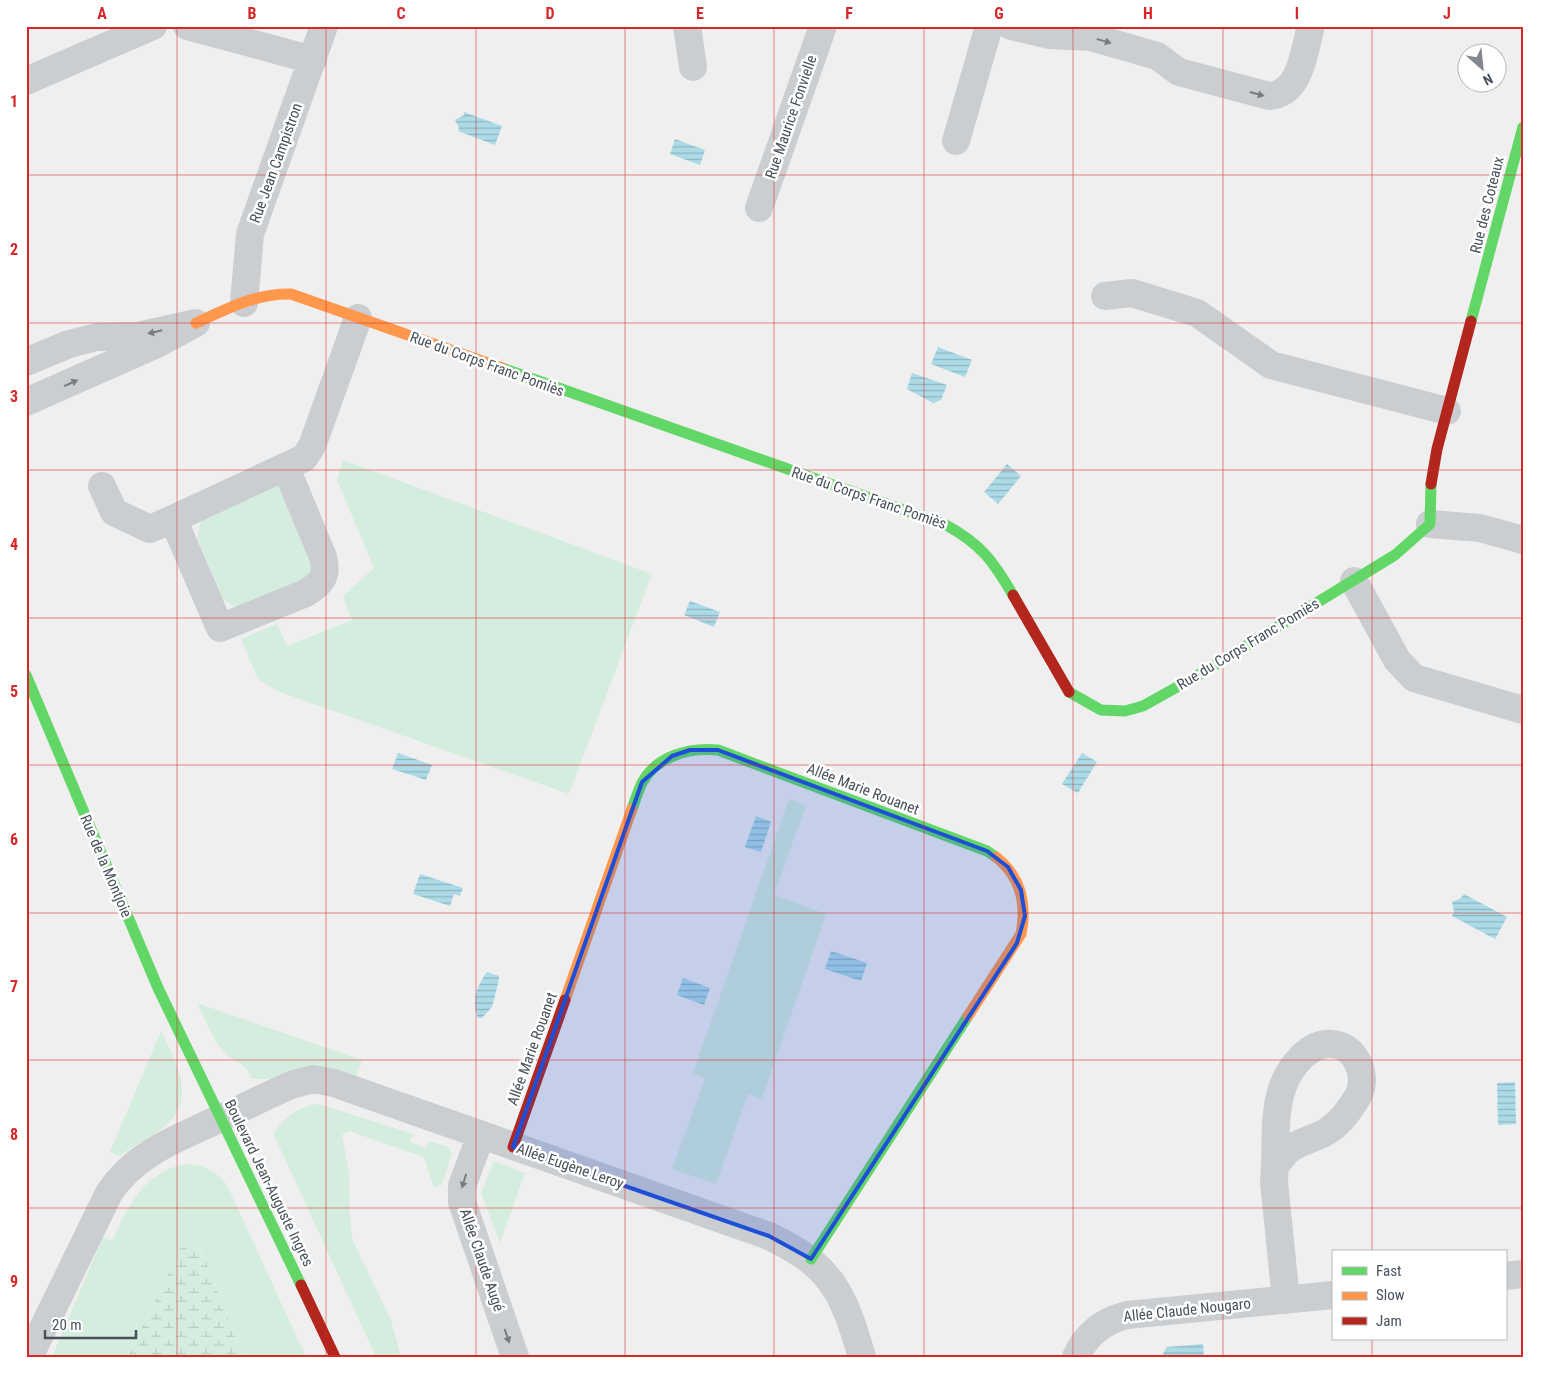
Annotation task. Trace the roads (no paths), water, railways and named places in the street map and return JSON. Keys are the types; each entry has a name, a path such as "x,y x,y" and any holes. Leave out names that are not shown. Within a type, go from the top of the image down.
{"street":[{"path":"26,81 153,26"},
{"path":"187,26 313,60"},
{"name":"Rue Jean Campistron","path":"244,303 250,234 324,26"},
{"path":"687,26 693,67"},
{"name":"Rue Maurice Fonvielle","path":"760,208 823,26"},
{"path":"956,141 989,26"},
{"path":"1011,26 1042,34 1066,31 1091,37 1157,56 1179,72 1269,96 1282,94 1293,82 1298,72 1311,26"},
{"name":"Rue des Coteaux","path":"1446,411 1481,290 1523,127"},
{"name":"Rue du Corps Franc Pomiès","path":"26,402 157,344 196,323 264,294 277,292 291,294 946,525 970,538 996,566 1068,691 1080,700 1101,710 1125,712 1143,706 1195,677 1395,555 1430,524"},
{"path":"1105,296 1132,293 1197,313 1271,365 1446,411 1430,490 1430,524 1480,528 1523,540"},
{"path":"102,486 114,512 150,529 286,468 304,458 312,446 358,318"},
{"name":"Rue du Corps Franc Pomiès","path":"26,362 69,344 88,339 138,336 196,323"},
{"path":"174,519 220,628 306,593 319,585 325,577 326,568 286,468"},
{"path":"1354,581 1397,660 1414,678 1523,710"},
{"name":"Rue de la Montjoie","path":"26,675 33,711 175,1023"},
{"name":"Allée Marie Rouanet","path":"513,1146 642,782 662,760 690,750 718,750 986,851 1008,867 1022,890 1025,916 1017,943 811,1259"},
{"name":"Boulevard Jean-Auguste Ingres","path":"175,1023 335,1357"},
{"name":"Allée Eugène Leroy","path":"29,1357 116,1182 138,1160 152,1151 291,1084 313,1080 334,1083 769,1236 811,1259 830,1280 842,1299 862,1357"},
{"name":"Allée Claude Augé","path":"481,1135 462,1186 462,1202 515,1357"},
{"path":"1275,1166 1274,1182 1286,1300"},
{"path":"1506,1276 1523,1274"},
{"name":"Allée Claude Nougaro","path":"1076,1357 1091,1332 1116,1318 1332,1295"}],"water":[{"path":"464,112 502,126 495,145 458,131 459,128 455,120 464,115"},
{"path":"675,139 705,150 700,165 670,154"},
{"path":"938,347 972,360 965,377 931,364"},
{"path":"912,373 947,385 941,400 933,403 907,389"},
{"path":"1007,464 1021,476 998,504 984,492"},
{"path":"690,601 720,612 714,627 684,615"},
{"path":"398,753 432,765 426,780 392,769"},
{"path":"1082,753 1097,762 1078,793 1062,784"},
{"path":"756,816 771,822 761,852 745,847"},
{"path":"420,874 463,888 460,896 454,894 450,906 413,894"},
{"path":"1464,894 1507,917 1495,939 1452,916 1454,912 1452,902 1461,898"},
{"path":"831,951 867,963 861,981 825,969"},
{"path":"487,972 499,976 499,980 492,1007 482,1018 478,1018 475,999 480,983"},
{"path":"683,978 710,988 704,1005 677,995"},
{"path":"1515,1082 1516,1124 1498,1125 1497,1083"},
{"path":"1203,1344 1204,1357 1161,1357 1167,1347"}]}
